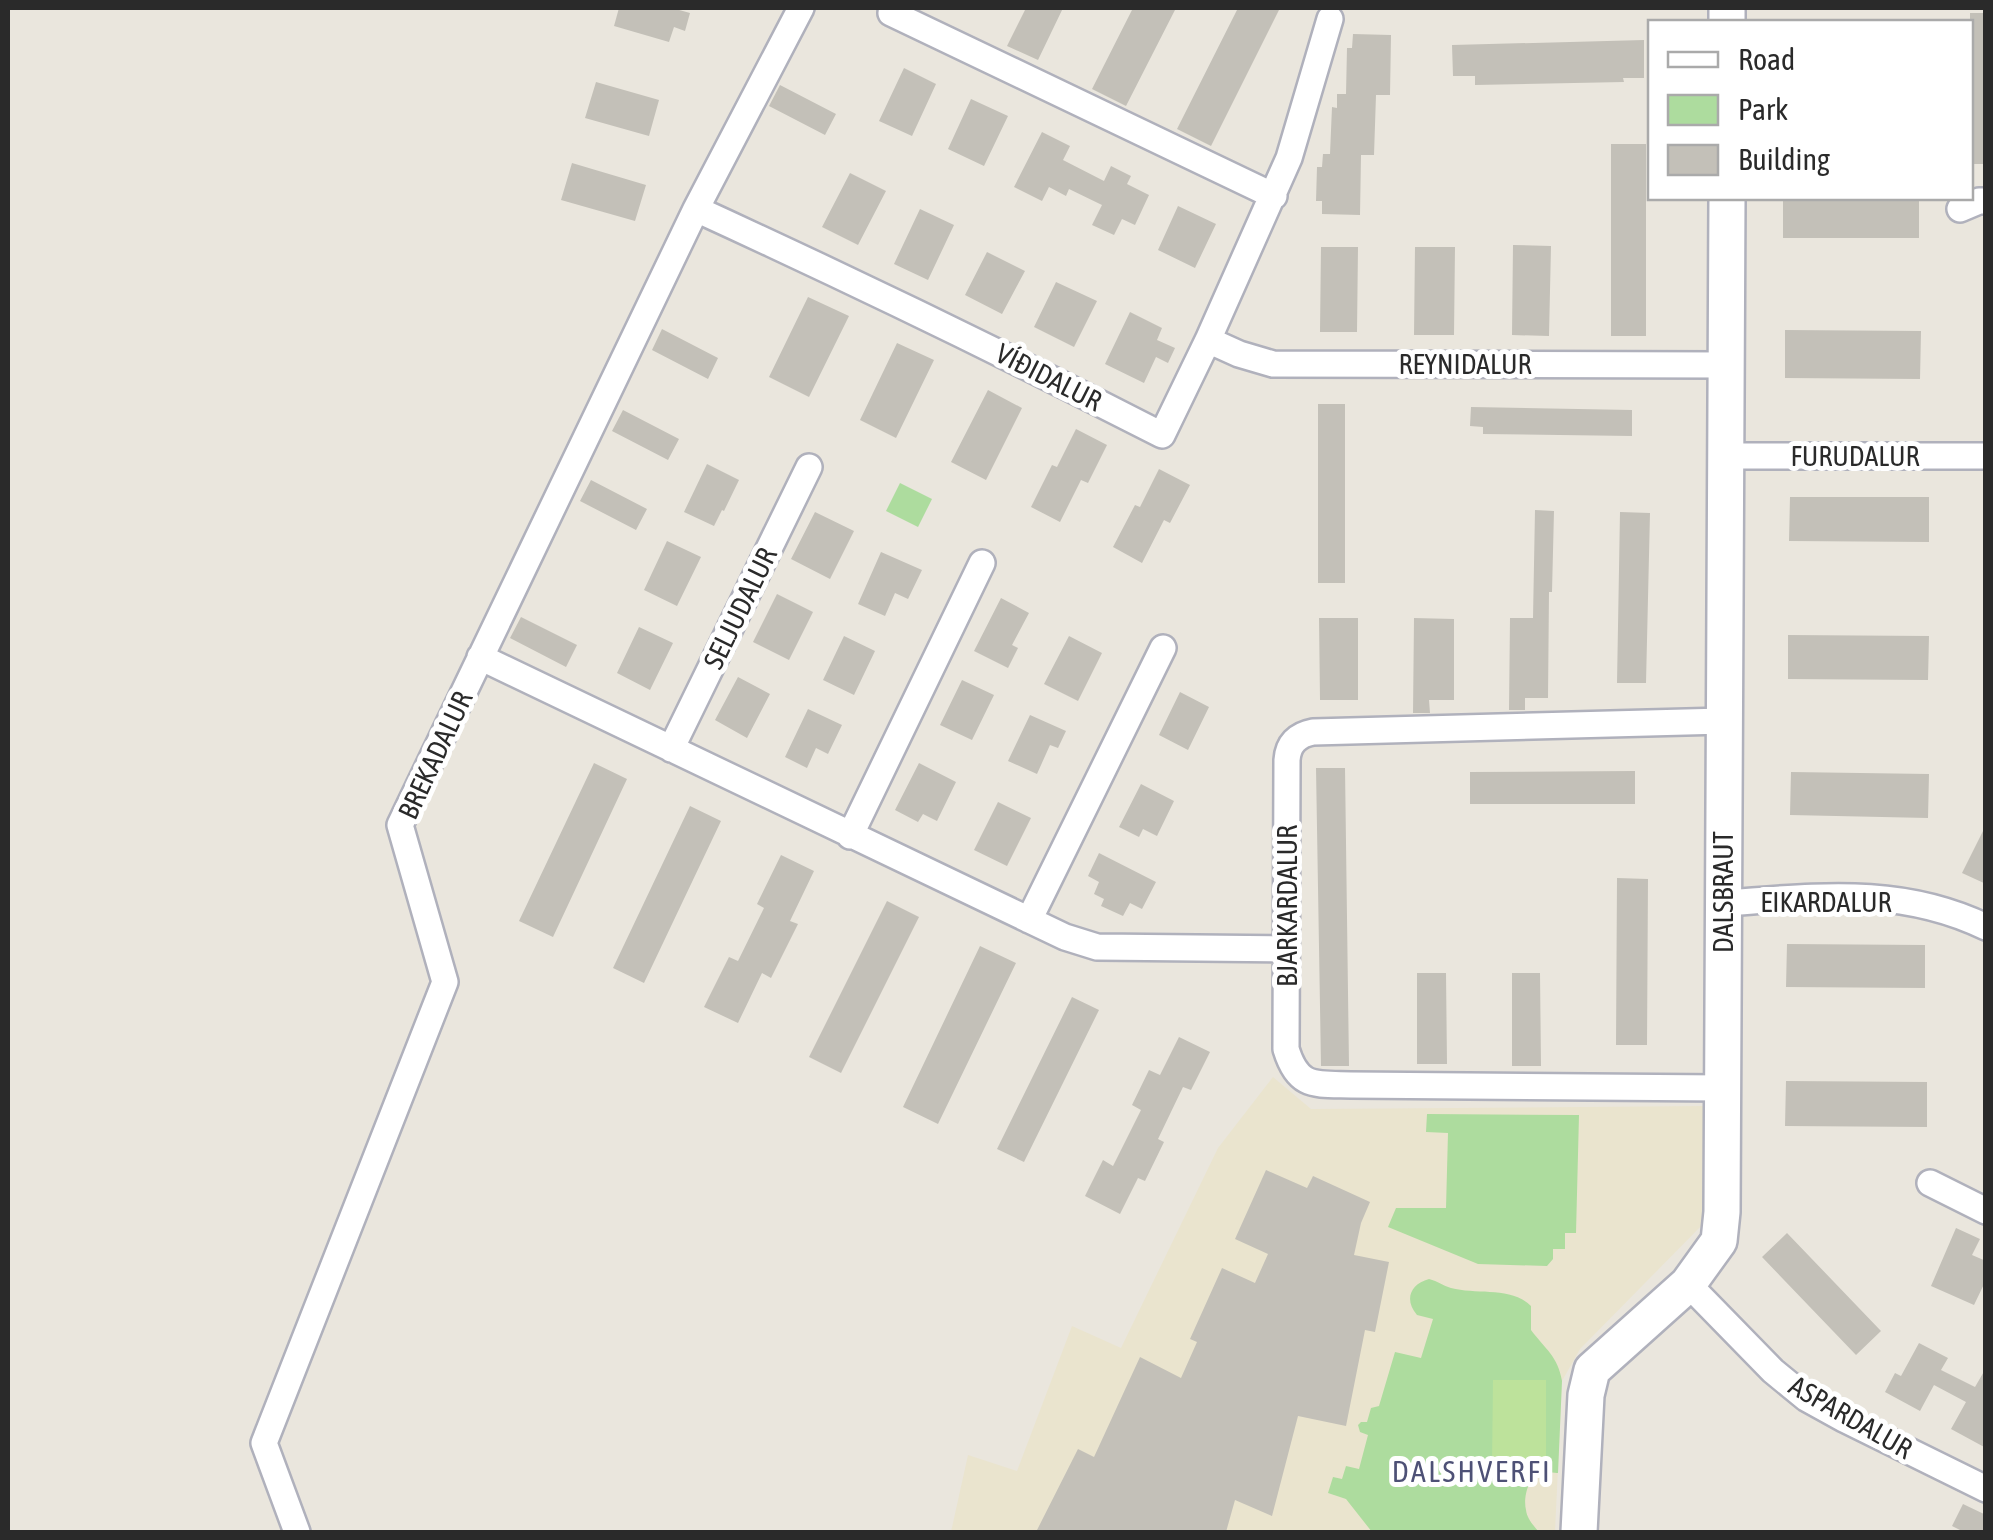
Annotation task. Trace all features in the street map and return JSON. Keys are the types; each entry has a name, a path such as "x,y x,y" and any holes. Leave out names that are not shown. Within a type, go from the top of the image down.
{"street":[{"name":"BREKADALUR","path":"297,1532 264,1443 445,982 400,825 696,209 801,8"},
{"path":"891,13 1274,196"},
{"name":"VÍÐIDALUR","path":"696,209 868,288 1162,434 1274,196 1330,19"},
{"name":"DALSBRAUT","path":"1578,1532 1586,1395 1592,1370 1688,1284 1719,1240 1726,200"},
{"name":"REYNIDALUR","path":"1208,340 1273,364 1726,365"},
{"name":"FURUDALUR","path":"1726,456 1986,456"},
{"name":"SELJUDALUR","path":"671,749 809,467"},
{"path":"850,836 982,563"},
{"path":"1029,920 1164,648"},
{"path":"480,657 1066,937 1097,947 1286,948"},
{"name":"BJARKARDALUR","path":"1722,1088 1351,1086 1306,1081 1293,1070 1286,1049 1287,760 1290,746 1300,736 1313,732 1724,721"},
{"name":"EIKARDALUR","path":"1723,903 1879,897 1928,906 1986,927"},
{"path":"1930,1183 1986,1211"},
{"name":"ASPARDALUR","path":"1688,1284 1773,1371 1806,1398 1986,1489"}],"shaded area":[{"path":"1273,1077 1311,1109 1709,1106 1708,1219 1580,1349 1562,1381 1555,1532 951,1532 968,1455 1017,1471 1072,1326 1121,1348 1218,1148"}],"green space":[{"path":"900,483 932,499 918,527 886,511"},
{"path":"1427,1114 1579,1115 1576,1233 1565,1233 1565,1249 1553,1249 1553,1259 1547,1266 1478,1264 1388,1227 1396,1208 1446,1208 1448,1133 1426,1132"},
{"path":"1429,1279 1451,1288 1504,1293 1523,1300 1531,1306 1531,1330 1557,1365 1562,1381 1558,1473 1536,1474 1525,1500 1528,1516 1539,1532 1372,1532 1346,1499 1328,1493 1333,1477 1342,1479 1346,1466 1359,1469 1368,1435 1360,1432 1358,1425 1367,1422 1371,1408 1379,1406 1395,1352 1421,1358 1433,1319 1417,1315 1410,1298 1417,1285"},
{"path":"1493,1380 1546,1380 1546,1467 1492,1467"}],"building":[{"path":"619,8 672,8 690,13 685,31 674,27 669,42 614,26"},
{"path":"1026,8 1063,8 1038,60 1007,46"},
{"path":"1133,8 1176,8 1126,106 1092,89"},
{"path":"1238,8 1280,8 1211,146 1177,129"},
{"path":"1970,13 1986,13 1986,164 1973,164"},
{"path":"1353,34 1391,35 1390,95 1376,95 1374,155 1361,155 1360,215 1322,214 1322,201 1316,201 1317,167 1322,167 1323,154 1330,154 1332,107 1337,108 1337,94 1346,94 1347,48 1352,48"},
{"path":"1644,40 1644,78 1623,78 1624,82 1475,85 1475,76 1453,76 1452,45"},
{"path":"904,68 936,84 912,136 879,121"},
{"path":"596,82 659,100 649,136 585,118"},
{"path":"780,85 836,114 825,135 769,106"},
{"path":"971,99 1008,116 984,166 948,149"},
{"path":"1042,132 1070,146 1063,160 1104,181 1111,166 1131,176 1127,184 1149,195 1135,225 1122,219 1114,235 1092,225 1102,205 1069,189 1066,196 1049,187 1042,201 1014,187"},
{"path":"1611,144 1646,144 1646,336 1611,336"},
{"path":"572,163 646,185 635,221 561,200"},
{"path":"850,173 886,191 858,245 822,227"},
{"path":"1783,200 1919,200 1919,238 1783,238"},
{"path":"1178,206 1216,224 1195,268 1158,250"},
{"path":"920,209 954,225 928,280 894,264"},
{"path":"1513,245 1551,246 1549,336 1512,335"},
{"path":"1321,247 1358,247 1357,332 1320,332"},
{"path":"1415,247 1455,247 1454,335 1414,335"},
{"path":"987,252 1025,271 1002,314 965,295"},
{"path":"1056,282 1097,301 1074,347 1034,327"},
{"path":"808,297 849,316 809,397 769,377"},
{"path":"1130,312 1162,328 1157,340 1175,348 1168,363 1156,357 1144,383 1105,364"},
{"path":"662,329 718,358 708,379 652,350"},
{"path":"1785,330 1921,331 1920,379 1785,378"},
{"path":"897,343 934,360 896,438 860,420"},
{"path":"988,390 1022,408 986,480 951,462"},
{"path":"1318,404 1345,404 1345,583 1318,583"},
{"path":"1471,407 1632,410 1632,436 1483,434 1483,427 1470,426"},
{"path":"623,410 679,439 668,460 612,431"},
{"path":"1076,429 1107,445 1088,483 1081,480 1060,522 1031,507"},
{"path":"707,464 739,480 714,526 684,512"},
{"path":"1159,469 1190,485 1170,523 1164,520 1142,563 1113,547"},
{"path":"591,480 647,509 636,530 580,501"},
{"path":"1790,497 1929,497 1929,542 1789,541"},
{"path":"1535,510 1554,511 1548,698 1525,698 1525,710 1509,710 1510,618 1533,618"},
{"path":"815,512 854,531 830,579 791,559"},
{"path":"1620,512 1650,513 1646,683 1617,683"},
{"path":"667,541 701,557 677,606 644,590"},
{"path":"881,552 922,570 908,599 895,593 885,616 858,604"},
{"path":"777,594 813,612 789,660 753,642"},
{"path":"1001,598 1029,613 1012,645 1018,648 1008,668 974,651"},
{"path":"521,617 577,645 566,667 510,638"},
{"path":"1319,618 1358,618 1358,700 1320,700"},
{"path":"1414,618 1454,619 1454,700 1429,700 1430,713 1413,713"},
{"path":"639,627 673,643 650,690 617,673"},
{"path":"1788,635 1929,636 1928,680 1788,679"},
{"path":"844,636 875,651 854,695 823,680"},
{"path":"1069,636 1102,653 1078,701 1044,684"},
{"path":"738,677 770,694 747,738 715,720"},
{"path":"962,680 994,695 972,740 940,725"},
{"path":"1180,692 1209,707 1188,750 1159,735"},
{"path":"808,709 842,725 828,754 816,748 807,768 785,757"},
{"path":"1030,715 1066,731 1058,748 1050,745 1037,774 1008,761"},
{"path":"594,763 627,779 553,937 519,921"},
{"path":"919,763 956,782 937,821 923,814 918,822 895,810"},
{"path":"1316,768 1345,768 1349,1066 1321,1066"},
{"path":"1635,771 1635,804 1470,804 1470,772"},
{"path":"1791,772 1929,774 1928,818 1790,815"},
{"path":"1141,784 1174,801 1157,836 1143,829 1139,837 1119,827"},
{"path":"998,802 1031,818 1007,866 974,850"},
{"path":"690,806 721,821 644,983 613,968"},
{"path":"1986,825 1986,884 1962,873"},
{"path":"1099,853 1156,882 1142,909 1130,903 1123,916 1101,906 1104,899 1094,894 1099,882 1088,876"},
{"path":"781,855 814,871 790,921 798,924 771,978 762,973 738,1023 704,1007 729,957 738,961 764,908 757,904"},
{"path":"1617,878 1648,879 1647,1045 1616,1045"},
{"path":"887,901 919,917 841,1073 809,1057"},
{"path":"1787,944 1925,945 1925,988 1786,987"},
{"path":"980,946 1016,963 938,1124 903,1107"},
{"path":"1417,973 1446,973 1447,1064 1417,1064"},
{"path":"1512,973 1540,973 1541,1066 1512,1066"},
{"path":"1072,997 1099,1010 1024,1162 997,1149"},
{"path":"1179,1037 1210,1052 1191,1090 1183,1087 1158,1139 1164,1142 1145,1181 1138,1178 1120,1214 1085,1196 1103,1160 1113,1166 1141,1110 1132,1105 1149,1070 1160,1075"},
{"path":"1786,1081 1927,1082 1927,1127 1785,1126"},
{"path":"1266,1170 1307,1188 1313,1176 1370,1202 1354,1255 1389,1262 1375,1332 1365,1330 1346,1426 1298,1416 1272,1516 1235,1500 1226,1532 1036,1532 1078,1449 1094,1457 1140,1357 1181,1378 1197,1342 1190,1339 1222,1268 1255,1283 1268,1254 1235,1239"},
{"path":"1956,1228 1980,1239 1972,1255 1986,1261 1986,1280 1974,1305 1931,1286"},
{"path":"1787,1233 1881,1331 1856,1355 1762,1257"},
{"path":"1919,1343 1948,1358 1941,1370 1975,1387 1986,1368 1986,1448 1951,1429 1966,1402 1934,1385 1920,1411 1885,1392 1895,1373 1901,1376"},
{"path":"1963,1504 1986,1515 1986,1532 1964,1532 1952,1526"}],"district":[{"name":"DALSHVERFI","path":"1472,1472"}]}
